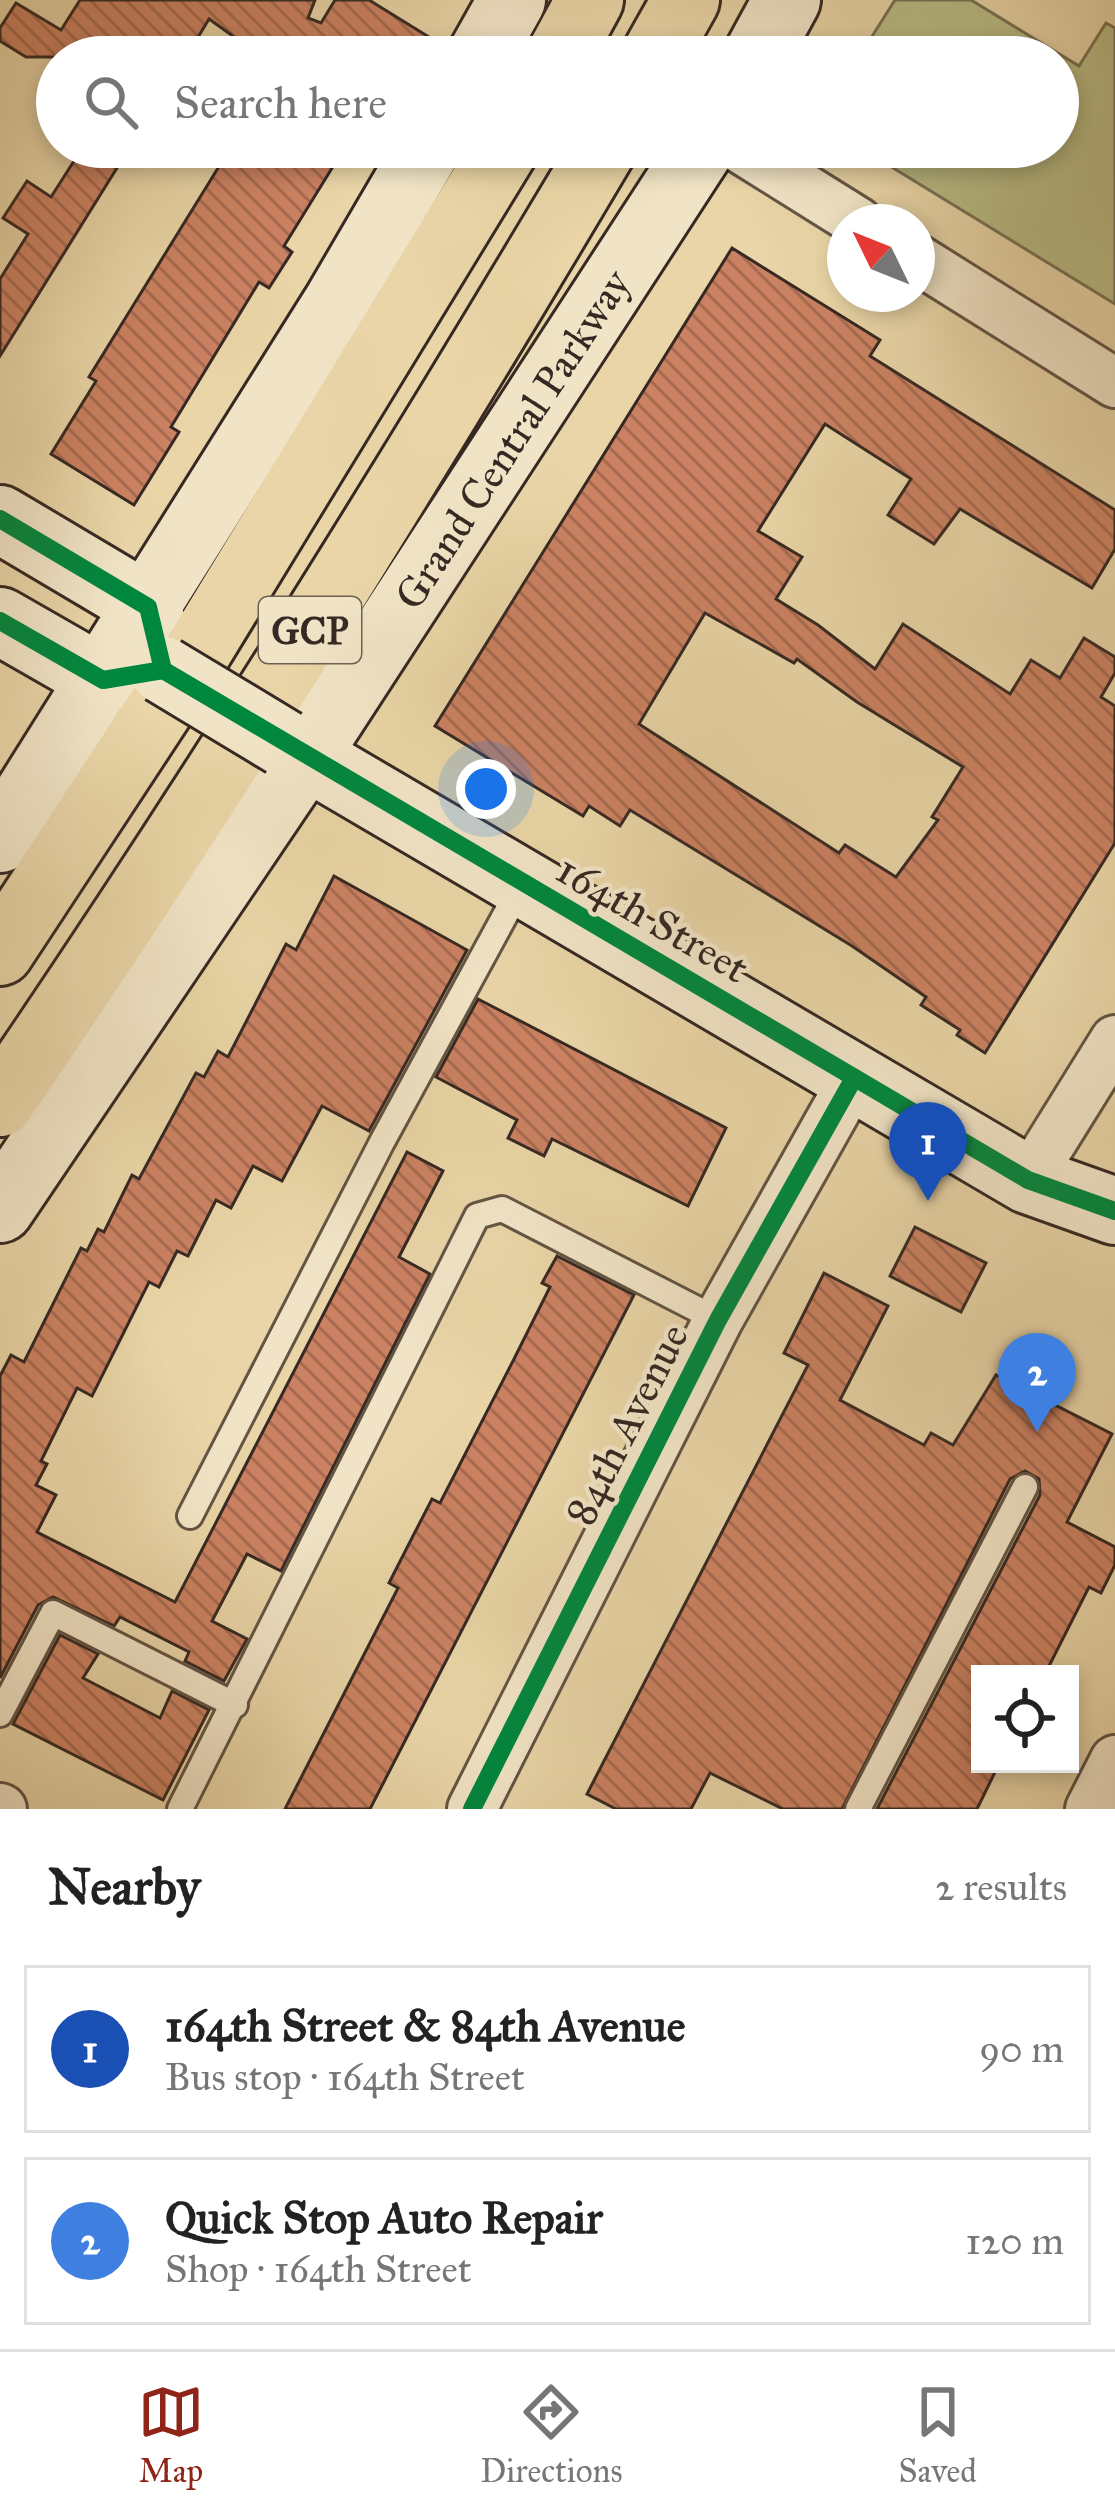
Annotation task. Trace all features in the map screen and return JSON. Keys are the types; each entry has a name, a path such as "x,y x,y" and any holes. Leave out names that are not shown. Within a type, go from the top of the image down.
{"highway":[{"path":"570,36 590,0"},
{"path":"666,36 686,0"},
{"name":"GCP","path":"0,952 200,648 493,168"},
{"name":"Grand Central Parkway","path":"0,1103 355,560 591,168"}],"main road":[{"path":"767,36 787,0"},
{"path":"0,839 133,675 148,608 416,168"},
{"name":"Grand Central Parkway","path":"0,1209 295,750 688,168"},
{"path":"0,519 148,608"},
{"name":"164th Street","path":"0,621 133,675 295,750 1028,1180 1115,1211"}],"street":[{"path":"772,168 829,204"},
{"path":"935,270 1115,383"},
{"path":"1028,1180 1115,1040"},
{"name":"84th Avenue","path":"472,1809 718,1320 854,1078"},
{"path":"1090,1809 1115,1760"}],"lane":[{"path":"190,1516 382,1142 523,884"},
{"path":"180,1809 477,1216 502,1209 718,1320"},
{"path":"858,1809 1025,1487"},
{"path":"0,1714 53,1613 235,1705"}],"green space":[{"path":"895,0 971,0 1030,36 872,36"},
{"path":"1106,23 1115,28 1115,304 893,168 1079,168 1079,66"}],"building":[{"path":"80,0 315,0 308,18 321,23 335,0 369,0 427,36 233,36 209,19 199,36 36,36 36,57 26,57 0,41 0,28 16,3 61,30"},
{"path":"70,168 117,168 0,356 0,279 28,234 3,218 27,181 51,197"},
{"path":"218,168 332,168 284,246 292,252 269,288 259,282 171,427 179,432 134,505 51,454 96,381 89,377"},
{"path":"732,248 827,307 827,312 835,312 880,340 870,356 1115,510 1115,549 1092,588 960,509 934,544 888,515 911,479 825,424 758,531 802,557 776,599 875,669 903,624 1010,694 1031,660 1060,678 1084,638 1115,657 1115,673 1101,697 1115,706 1115,843 985,1053 921,1005 926,997 852,946 630,810 620,826 589,806 583,816 435,726","holes":["705,613 794,663 797,659 963,767 932,817 938,820 896,877 845,845 839,853 639,724"]},
{"path":"334,876 467,950 369,1131 322,1106 282,1181 253,1166 231,1208 216,1200 188,1256 177,1251 159,1287 149,1282 92,1396 77,1388 41,1461 47,1464 36,1485 56,1495 37,1532 175,1602 407,1152 443,1171 399,1257 430,1274 281,1571 247,1554 212,1621 247,1639 224,1681 185,1661 189,1652 120,1617 114,1626 53,1597 38,1605 0,1678 0,1376 11,1355 24,1362 81,1248 87,1251 98,1229 104,1232 132,1175 139,1179 196,1073 204,1077 218,1051 228,1057 286,944 296,950"},
{"path":"478,999 726,1128 688,1206 552,1139 544,1156 508,1138 517,1120 436,1077"},
{"path":"915,1227 986,1263 961,1312 890,1276"},
{"path":"557,1256 634,1295 370,1809 285,1809 398,1588 389,1583 432,1499 440,1503 550,1287 542,1283"},
{"path":"824,1273 888,1306 840,1400 924,1445 931,1433 953,1445 996,1375 1112,1434 1067,1522 1115,1547 1115,1565 1101,1593 1089,1587 1050,1665 971,1665 971,1773 995,1773 977,1809 877,1809 1040,1495 1039,1479 1025,1471 1010,1479 842,1809 783,1809 710,1773 691,1809 616,1809 587,1794 808,1365 784,1353"},
{"path":"60,1635 98,1654 83,1678 160,1718 172,1691 209,1710 163,1800 13,1724"}],"cycle path":[{"path":"0,519 148,607 163,670"},
{"path":"0,621 103,680 163,670 1028,1180 1115,1211"},
{"path":"472,1809 718,1320 854,1078"}],"place":[{"name":"164th Street & 84th Avenue","path":"928,1201"},
{"name":"Quick Stop Auto Repair","path":"1037,1432"}]}
